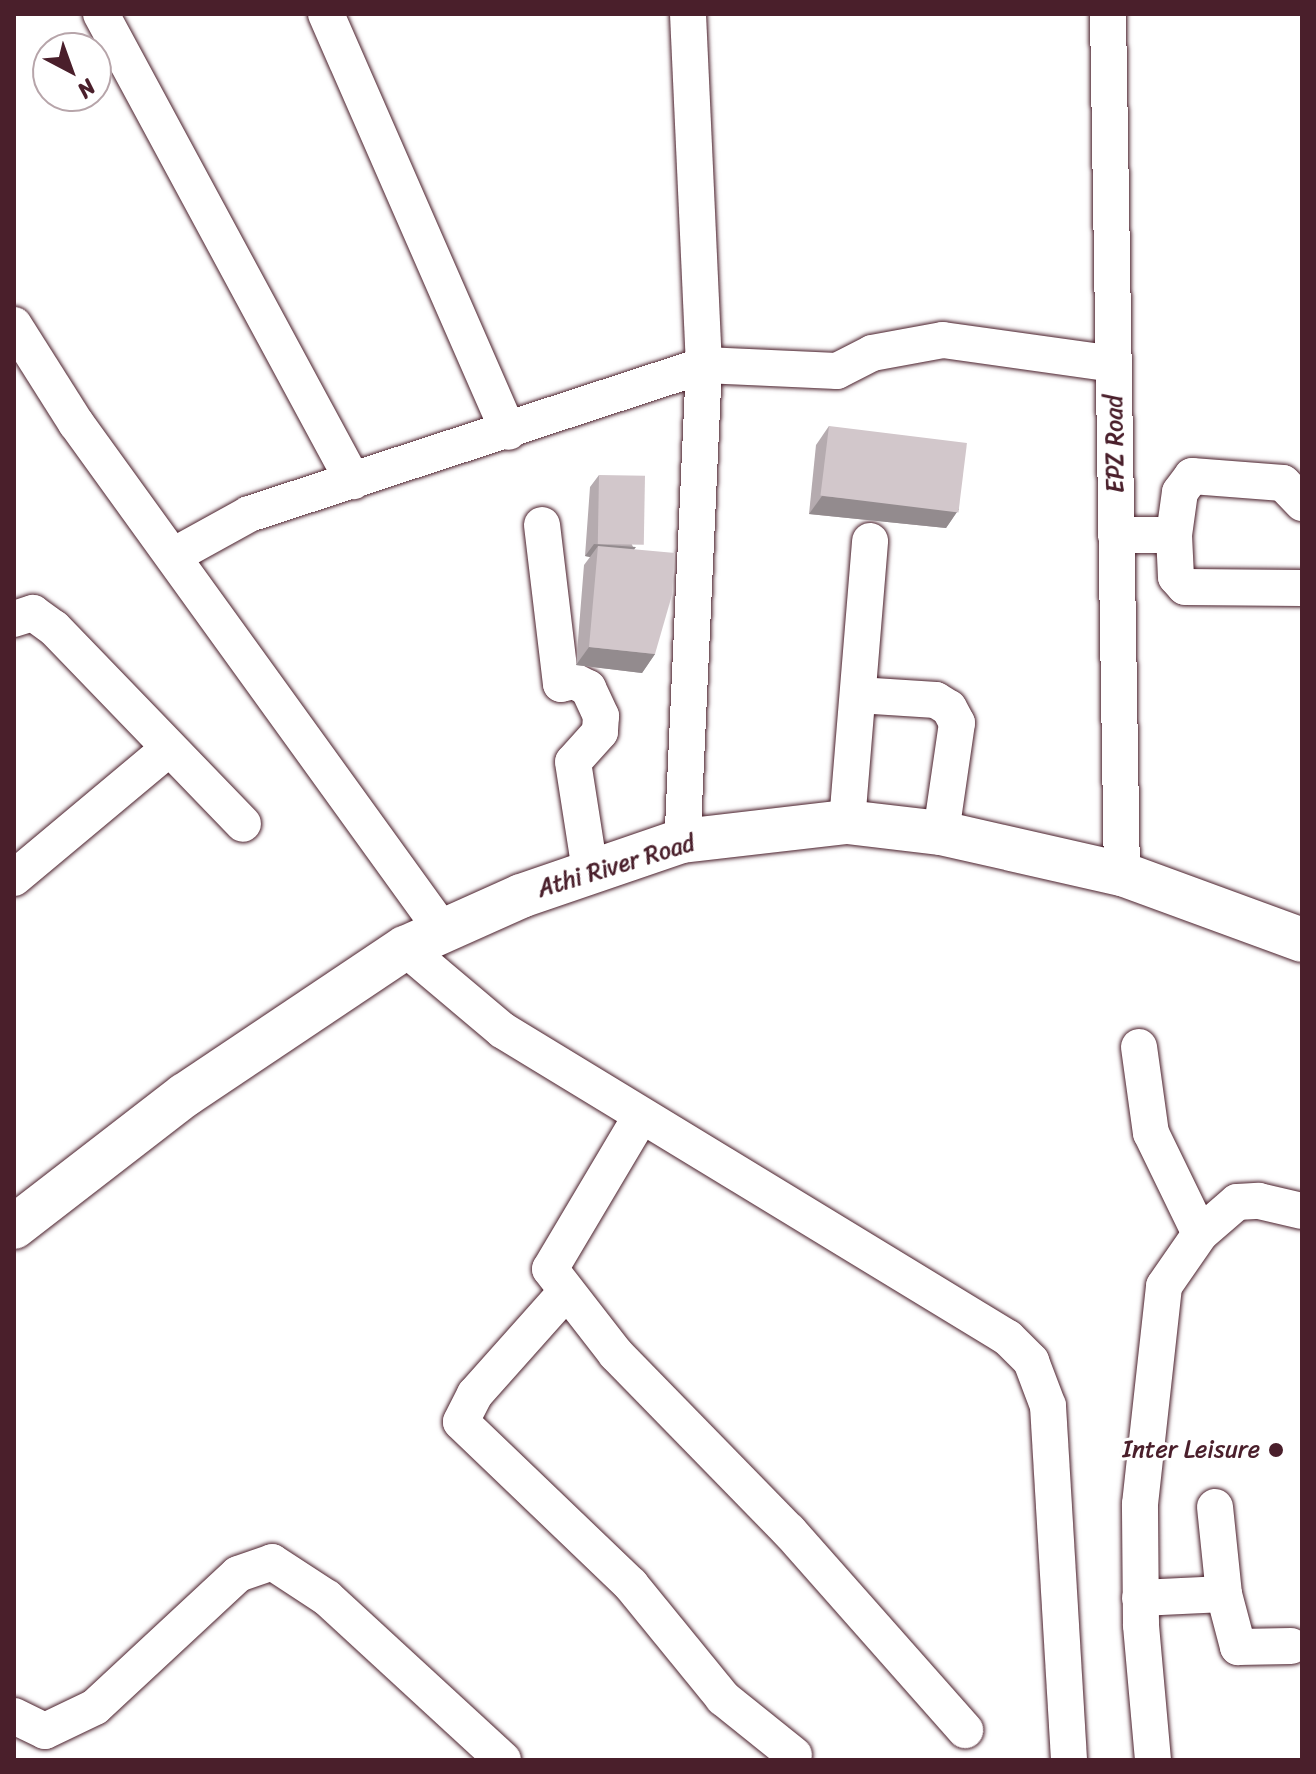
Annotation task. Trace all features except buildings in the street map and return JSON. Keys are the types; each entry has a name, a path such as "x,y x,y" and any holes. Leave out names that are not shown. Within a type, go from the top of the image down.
{"main road":[{"name":"Athi River Road","path":"14,1227 185,1095 424,939 590,870 682,841 847,822 941,833 1122,874 1302,940"}],"street":[{"path":"101,14 353,481"},
{"path":"326,14 509,432"},
{"path":"682,841 704,365 688,14"},
{"name":"EPZ Road","path":"1108,14 1122,874"},
{"path":"14,325 76,423 173,556 424,939 502,1030 1008,1338 1031,1361 1048,1406 1069,1760"},
{"path":"173,556 249,514 509,432 704,365 837,371 872,353 943,340 1113,364"},
{"path":"1302,503 1283,483 1192,476 1180,492 1174,535 1176,577 1185,587 1302,588"},
{"path":"542,525 561,684 574,681 588,688 601,716 600,732 573,762 590,870"},
{"path":"1116,535 1174,535"},
{"path":"847,822 870,541"},
{"path":"14,619 33,613 54,628 167,750 243,824"},
{"path":"858,695 936,700 949,708 957,723 941,833"},
{"path":"14,878 167,750"},
{"path":"1139,1047 1151,1133 1200,1234"},
{"path":"641,1116 550,1269 616,1354 789,1531 965,1730"},
{"path":"1153,1760 1140,1598 1140,1504 1164,1286 1200,1234 1237,1202 1302,1211"},
{"path":"566,1292 475,1394 461,1422 631,1585 723,1698 794,1755"},
{"path":"1215,1507 1224,1594 1238,1647 1291,1646"},
{"path":"14,1716 45,1731 95,1707 238,1574 272,1562 327,1598 503,1760"},
{"path":"1140,1598 1224,1594"}],"place":[{"name":"Inter Leisure","path":"1276,1450"}]}
